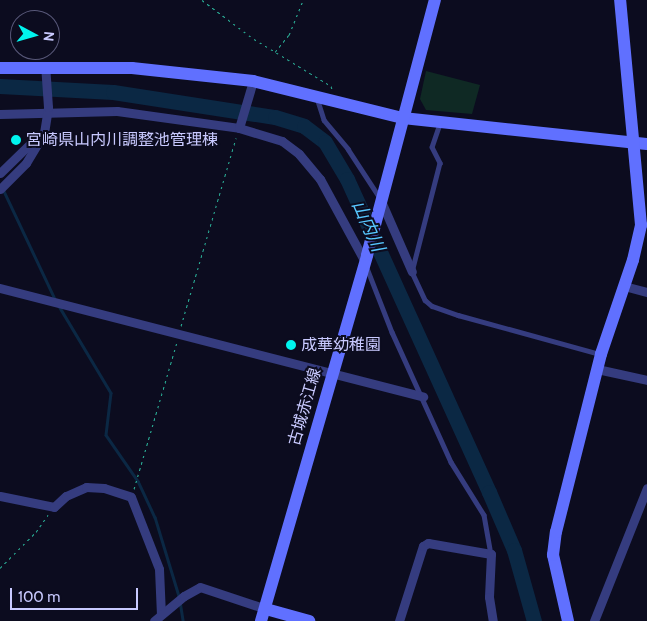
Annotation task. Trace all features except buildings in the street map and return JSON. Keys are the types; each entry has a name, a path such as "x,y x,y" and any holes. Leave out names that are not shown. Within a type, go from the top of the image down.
{"street":[{"name":"古城赤江線","path":"264,615 331,374 366,259 435,0"},
{"path":"568,621 557,579 554,544 560,511 597,368 624,286 641,225 620,0"},
{"path":"0,68 45,72 132,68 252,81 403,118 647,144"},
{"path":"0,190 26,163 40,140 48,110 45,72"},
{"path":"239,128 252,81"},
{"path":"0,114 48,110 117,111 239,128 282,141 299,154 320,179 366,259"},
{"path":"0,173 36,138 40,140"},
{"path":"380,203 412,272"},
{"path":"624,286 647,292"},
{"path":"0,288 178,336 423,397"},
{"path":"597,368 647,380"},
{"path":"0,496 54,506 66,496 86,487 104,488 131,497 159,569 161,614"},
{"path":"594,621 647,488"},
{"path":"399,621 423,546 428,543 491,554 489,598 493,621"},
{"path":"154,621 200,587 264,615 309,621"}],"lane":[{"path":"316,96 324,120 348,148 380,203"},
{"path":"441,123 432,147 440,163 412,272 425,300 432,306 601,354"},
{"path":"366,259 451,462 484,515 491,554"}],"path":[{"path":"202,0 275,52 331,86 335,102"},
{"path":"275,52 289,35 303,0"},
{"path":"131,497 239,128"},
{"path":"0,568 36,532 54,506"}],"green space":[{"path":"426,71 480,85 472,114 426,110 420,99"}],"waterway":[{"name":"山内川","path":"0,86 113,92 275,117 304,126 325,142 347,179 489,492 514,550 534,621"},
{"path":"3,189 55,299"},
{"path":"59,306 111,393 106,435 138,481 155,517 179,596"},
{"path":"180,601 183,621"}],"place":[{"name":"宮崎県山内川調整池管理棟","path":"16,140"},
{"name":"成華幼稚園","path":"291,345"}]}
